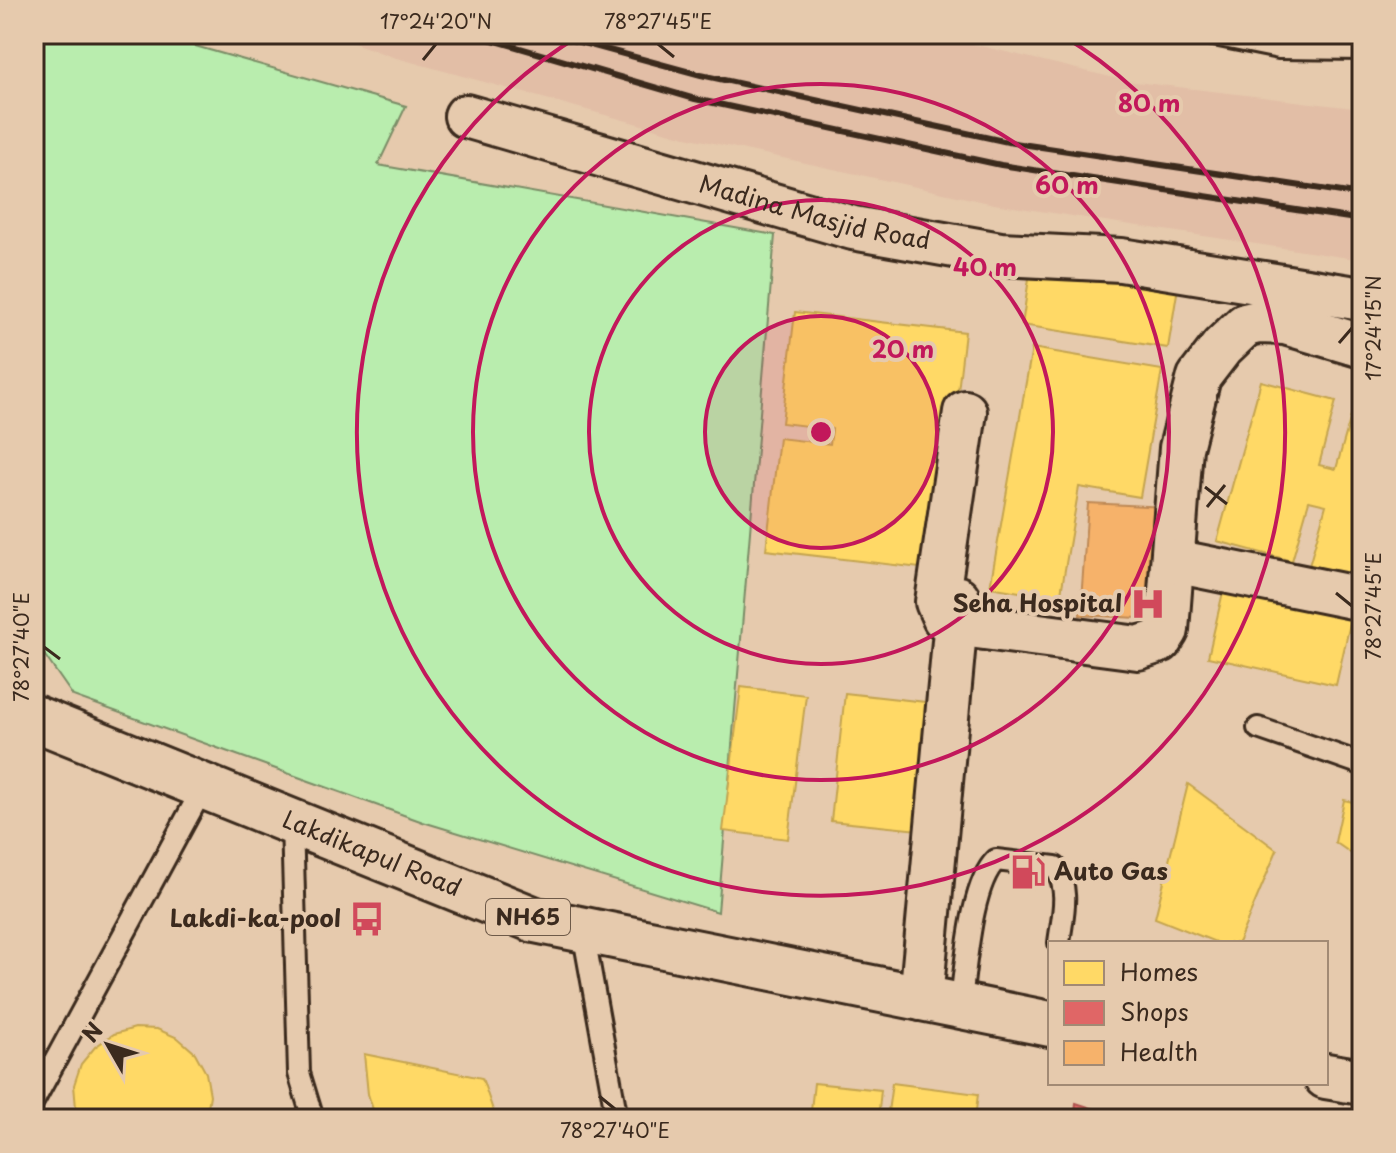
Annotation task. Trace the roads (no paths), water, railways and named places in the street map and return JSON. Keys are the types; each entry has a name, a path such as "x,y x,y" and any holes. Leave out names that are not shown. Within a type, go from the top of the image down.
{"highway":[{"name":"Lakdikapul Road","path":"34,718 535,920 1048,1024"},
{"path":"1328,1076 1362,1082"}],"street":[{"name":"Madina Masjid Road","path":"466,116 853,228 1000,254 1121,260 1362,299"},
{"path":"954,624 1148,647 1160,641 1167,630 1181,448 1199,377 1222,347 1245,325 1258,322 1285,323 1362,346"},
{"path":"940,1003 954,624 976,405"},
{"path":"1174,561 1362,599"}],"lane":[{"path":"1209,34 1279,48 1362,49"},
{"path":"1258,728 1362,764"},
{"path":"34,1100 204,786"},
{"path":"292,822 299,1073 313,1119"},
{"path":"940,1003 987,868 996,860 1055,867 1063,878 1065,893 1059,941"},
{"path":"583,931 617,1119"}],"railway":[{"path":"472,34 695,99 1001,165 1362,220"},
{"path":"550,34 701,75 1008,142 1362,195"}],"place":[{"name":"Seha Hospital","path":"1148,604"},
{"name":"Auto Gas","path":"1028,872"},
{"name":"Lakdi-ka-pool","path":"367,919"}]}
